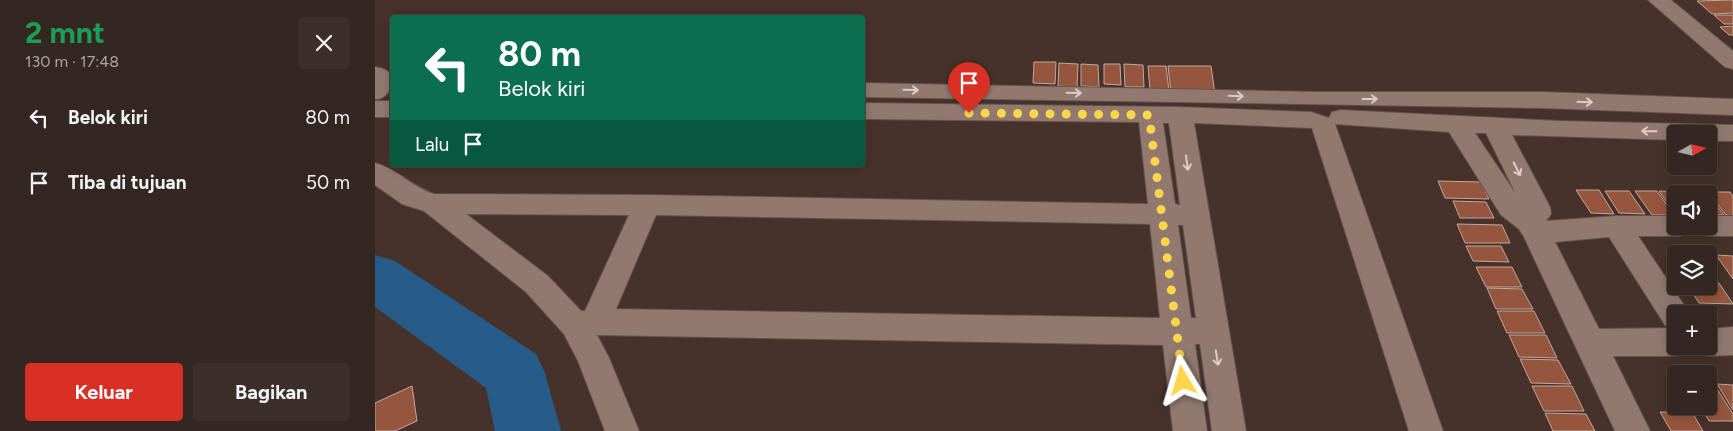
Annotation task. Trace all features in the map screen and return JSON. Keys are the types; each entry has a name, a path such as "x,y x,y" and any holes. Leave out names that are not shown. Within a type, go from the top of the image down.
{"street":[{"path":"1658,0 1733,62"},
{"path":"379,90 390,104"},
{"path":"865,90 1149,115 1322,112 1543,100 1733,107"},
{"path":"1543,100 1559,129"},
{"path":"865,111 987,102 1322,112 1495,126 1733,133"},
{"path":"1322,112 1426,431"},
{"path":"1149,115 1190,431"},
{"path":"1180,115 1229,431"},
{"path":"1457,124 1511,208 1532,228 1633,431"},
{"path":"1495,126 1536,207 1537,214 1532,228"},
{"path":"375,172 412,197 434,204 647,205 1194,215"},
{"path":"434,204 585,323 593,358 623,431"},
{"path":"585,323 647,205"},
{"path":"1616,226 1669,305"},
{"path":"1532,228 1667,226"},
{"path":"1717,226 1733,226"},
{"path":"585,323 1177,332 1213,330"},
{"path":"1589,343 1667,342"},
{"path":"1717,342 1733,342"}],"building":[{"path":"1733,0 1733,13 1712,14 1697,1"},
{"path":"1714,15 1733,15 1733,24 1724,24"},
{"path":"1733,26 1733,35 1729,35 1720,27"},
{"path":"1034,62 1056,62 1055,84 1033,83"},
{"path":"1059,63 1078,64 1077,87 1058,86"},
{"path":"1081,64 1098,65 1099,87 1081,86"},
{"path":"1104,64 1120,64 1121,85 1104,84"},
{"path":"1124,64 1143,65 1144,87 1125,87"},
{"path":"1148,66 1166,66 1169,91 1150,91"},
{"path":"1168,66 1211,66 1215,94 1171,93"},
{"path":"1438,181 1481,182 1489,199 1445,198"},
{"path":"1576,190 1599,190 1614,214 1591,213"},
{"path":"1605,191 1629,191 1645,214 1619,213"},
{"path":"1635,191 1657,191 1667,205 1667,215 1652,215"},
{"path":"1659,191 1667,191 1667,202"},
{"path":"1717,192 1730,192 1733,196 1733,216 1726,215 1717,204"},
{"path":"1453,201 1486,202 1494,218 1460,218"},
{"path":"1717,206 1724,215 1717,215"},
{"path":"1457,224 1502,225 1510,243 1465,243"},
{"path":"1466,246 1501,246 1509,262 1473,261"},
{"path":"1717,255 1733,256 1733,279 1717,256"},
{"path":"1476,267 1512,267 1522,287 1486,287"},
{"path":"1717,283 1719,283 1733,304 1699,303 1694,295 1717,295"},
{"path":"1487,288 1522,289 1533,309 1496,309"},
{"path":"1497,311 1534,311 1545,333 1507,333"},
{"path":"1509,335 1546,335 1557,358 1519,357"},
{"path":"1520,359 1558,360 1571,384 1531,383"},
{"path":"1717,384 1733,385 1733,410"},
{"path":"412,386 417,421 395,431 375,431 375,403"},
{"path":"1532,386 1572,386 1584,411 1544,411"},
{"path":"1717,389 1733,414 1733,421 1709,421 1705,415 1717,415"},
{"path":"1660,412 1667,412 1667,415 1694,415 1703,431 1671,431"},
{"path":"1545,413 1586,414 1595,431 1553,431"}],"waterway":[{"path":"375,277 514,373 528,431"}],"route":[{"path":"969,113 1149,115 1183,381"}]}
